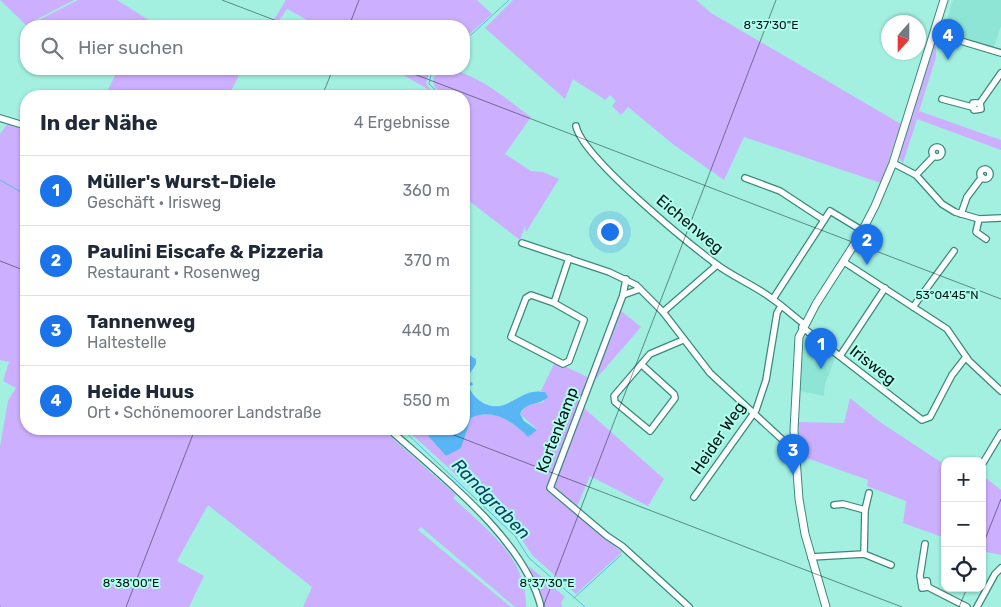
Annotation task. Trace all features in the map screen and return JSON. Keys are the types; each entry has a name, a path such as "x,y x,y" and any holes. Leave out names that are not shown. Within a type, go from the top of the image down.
{"street":[{"path":"826,607 801,518 794,446 797,346 803,326 863,231 893,163 944,0"},
{"path":"934,33 1001,52"},
{"path":"942,99 972,107 974,102 980,103 1001,73"},
{"path":"0,118 20,124"},
{"name":"Eichenweg","path":"576,126 577,132 592,152 619,183 717,265 773,299 803,326"},
{"path":"916,175 934,156"},
{"path":"893,163 916,175 942,204 962,214 979,219 1001,218"},
{"path":"962,214 967,197 982,177"},
{"path":"745,178 780,191 824,220"},
{"path":"773,299 830,210 863,231"},
{"path":"979,219 976,232 986,239"},
{"path":"522,242 626,279 640,289 663,312 710,373 786,443 794,446"},
{"path":"913,307 954,251"},
{"path":"554,303 569,258"},
{"path":"844,262 951,333 966,357 1001,391"},
{"path":"663,312 717,265"},
{"name":"Kortenkamp","path":"626,279 623,295 550,488 622,546 688,607"},
{"path":"840,356 884,288"},
{"path":"623,295 640,289"},
{"path":"532,295 554,303 584,320 569,361 563,364 511,337 526,298 532,295"},
{"name":"Heider Weg","path":"694,497 754,413 766,380 776,314 781,306"},
{"name":"Irisweg","path":"803,326 920,418 928,418 952,375 966,357"},
{"path":"642,365 674,394 675,398 650,431 613,398 650,354 683,340"},
{"path":"986,458 1001,433"},
{"path":"396,435 453,487 509,544 532,582 541,607"},
{"path":"864,554 865,510 869,493"},
{"path":"834,505 843,504 865,510"},
{"path":"925,544 920,576 922,581 921,587 928,587 967,607"},
{"path":"811,557 864,554 891,565"},
{"path":"977,607 995,574 1001,568"}],"shaded area":[{"path":"0,0 74,0 36,20 21,20"},
{"path":"78,0 117,0 149,20 39,20"},
{"path":"286,0 477,0 492,14 470,34 470,20 307,20 287,9 279,20 274,20"},
{"path":"513,0 696,0 711,13 901,124 881,183 744,137 724,180 674,145 628,107 621,115 612,106 616,101 610,95 605,100 573,79 565,99 485,28"},
{"path":"953,0 1001,0 1001,26 994,47 944,31"},
{"path":"933,44 936,47 936,57 919,111 1001,140 1001,150 917,119 903,163 898,156"},
{"path":"115,75 238,75 231,90 108,90"},
{"path":"403,75 429,75 426,83 429,90"},
{"path":"436,75 467,75 501,94 531,117 505,154 531,171 543,172 559,179 526,232 525,226 520,240 470,202 470,90 438,90 434,86 433,78"},
{"path":"8,123 20,127 20,435 389,435 456,495 453,498 502,545 520,573 525,589 526,607 515,607 421,527 418,530 511,607 303,607 312,587 208,505 177,561 204,576 189,607 0,607 0,446 8,401 16,388 3,381 9,362 0,360 0,134"},
{"path":"620,310 641,327 595,380 584,408 664,479 648,506 590,476 576,509 559,491 547,491 622,552 576,594 533,556 514,528 413,435 427,435 446,456 462,435 470,435 471,418 487,414 509,421 528,437 537,429 520,414 527,405 544,402 545,392 541,391 555,362 592,379"},
{"path":"805,334 836,356 825,384 824,396 799,391"},
{"path":"850,398 880,422 941,462 941,537 903,523 906,501 867,486 868,480 801,456 798,422 844,423"},
{"path":"986,478 1001,490 1001,555 986,552"},
{"path":"530,567 565,597 561,602 562,607 543,607 537,583 528,568"}],"water":[{"path":"470,356 476,359 476,364 470,373"},
{"path":"470,388 474,396 483,403 493,406 504,405 528,393 539,391 545,392 548,397 541,402 529,405 520,414 524,421 537,430 528,437 509,421 495,415 479,415 471,418 470,421"},
{"path":"427,435 465,435 461,448 446,456"}],"waterway":[{"path":"471,35 509,0"},
{"path":"431,75 429,84 436,90"},
{"name":"Randgraben","path":"0,180 20,191"},
{"name":"Randgraben","path":"408,435 515,536 529,558 585,607"},
{"path":"574,598 621,555"}],"place":[{"name":"Heide Huus","path":"948,60"},
{"name":"Paulini Eiscafe & Pizzeria","path":"867,265"},
{"name":"Müller's Wurst-Diele","path":"821,369"},
{"name":"Tannenweg","path":"793,475"}]}
